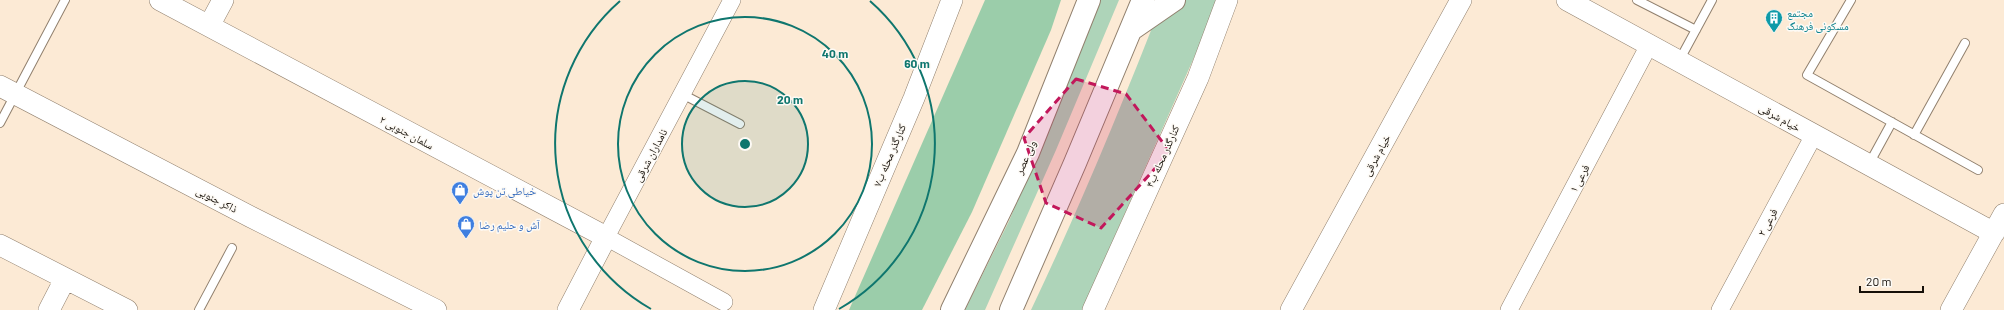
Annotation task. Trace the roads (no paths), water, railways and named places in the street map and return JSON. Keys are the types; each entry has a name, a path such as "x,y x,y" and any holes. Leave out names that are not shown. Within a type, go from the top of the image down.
{"main road":[{"name":"ولی عصر","path":"952,310 1028,153 1089,0"},
{"path":"1011,310 1076,163 1143,0"},
{"path":"1132,29 1174,0"}],"street":[{"name":"سلمان جنوبی ۲","path":"160,0 606,237"},
{"path":"209,26 223,0"},
{"name":"نامداران شرقی","path":"568,310 732,0"},
{"name":"کنارگذر محله ب۷","path":"824,310 914,98 952,0"},
{"name":"کنارگذر محله ب۴","path":"1093,310 1198,78 1227,0"},
{"name":"خیام شرقی","path":"1291,310 1461,0"},
{"name":"خیام شرقی","path":"1567,0 1994,233"},
{"name":"فرعی ۱","path":"1509,310 1649,45"},
{"name":"ذاکر جنوبی","path":"8,90 251,217 436,310"},
{"name":"فرعی ۲","path":"1720,310 1814,135"},
{"path":"1951,310 2004,214"},
{"path":"606,237 724,302"},
{"path":"0,245 126,310"},
{"path":"49,310 65,279"}],"lane":[{"path":"0,123 8,90 65,0"},
{"path":"1637,0 1696,30"},
{"path":"1679,61 1712,0"},
{"path":"1851,0 1807,75 1978,170"},
{"path":"1914,135 1965,43"},
{"path":"682,94 740,124"},
{"path":"1869,165 1892,122"},
{"path":"199,310 232,248"}],"place":[{"name":"مجتمع مسکونی فرهنگ","path":"1774,33"},
{"name":"خیاطی تن پوش","path":"460,205"},
{"name":"آش و حلیم رضا","path":"466,239"}]}
